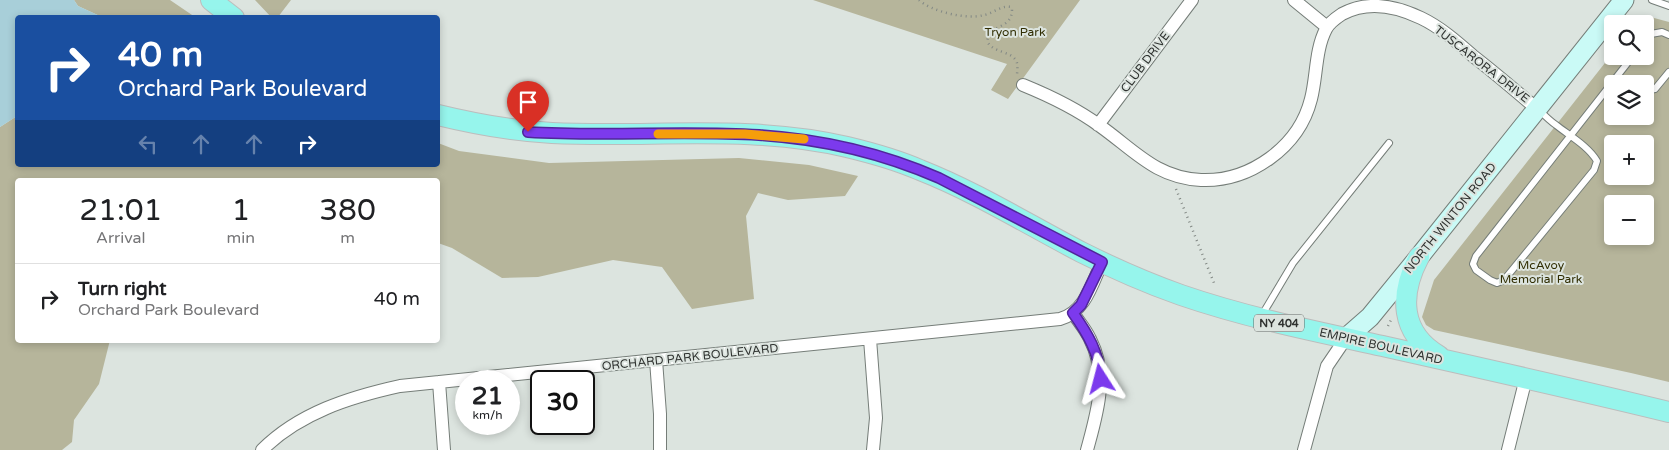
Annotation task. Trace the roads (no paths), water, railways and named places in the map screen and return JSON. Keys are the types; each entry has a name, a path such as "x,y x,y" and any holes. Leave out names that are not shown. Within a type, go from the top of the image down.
{"main road":[{"path":"210,0 230,15"},
{"name":"NORTH WINTON ROAD","path":"1346,338 1370,317 1419,258 1624,0"},
{"name":"EMPIRE BOULEVARD","path":"440,115 482,125 536,132 576,134 745,134 799,139 836,145 895,161 939,178 1102,262 1180,294 1260,318 1669,412"},
{"path":"1419,258 1413,269 1408,287 1406,300 1408,318 1413,332 1421,342 1431,351 1450,362"}],"street":[{"name":"CLUB DRIVE","path":"1098,125 1192,0"},
{"path":"1023,86 1055,99 1098,125 1151,165 1172,175 1201,180 1226,178 1251,169 1271,158 1289,142 1301,125 1311,101 1321,40 1327,26 1294,0"},
{"name":"TUSCARORA DRIVE","path":"1327,26 1336,17 1365,2 1386,6 1422,19 1460,45 1537,109"},
{"path":"1087,450 1100,396 1100,370 1097,354 1091,340 1073,313 1081,305 1102,262"},
{"name":"ORCHARD PARK BOULEVARD","path":"262,450 312,414 341,402 382,390 439,382 1054,320 1064,318 1073,313"},
{"name":"NORTH WINTON ROAD","path":"1304,450 1327,366 1346,338"},
{"path":"870,339 876,418 873,450"},
{"path":"656,360 660,414 660,450"},
{"path":"1508,450 1526,378"},
{"path":"439,382 444,450"}],"lane":[{"path":"1652,0 1669,6"},
{"path":"1654,33 1662,32 1669,34"},
{"path":"1619,75 1626,65"},
{"path":"1654,89 1669,72"},
{"path":"1537,109 1570,136 1592,153 1597,161 1594,170 1504,280 1497,283 1476,270 1474,264 1476,256 1570,136 1604,94"},
{"path":"1260,318 1293,263 1389,143"}],"water":[{"path":"0,0 74,0 78,6 98,15 15,15 15,117 0,127"}],"park label":[{"name":"Tryon Park","path":"1015,32"},
{"name":"McAvoy Memorial Park","path":"1541,272"}]}
